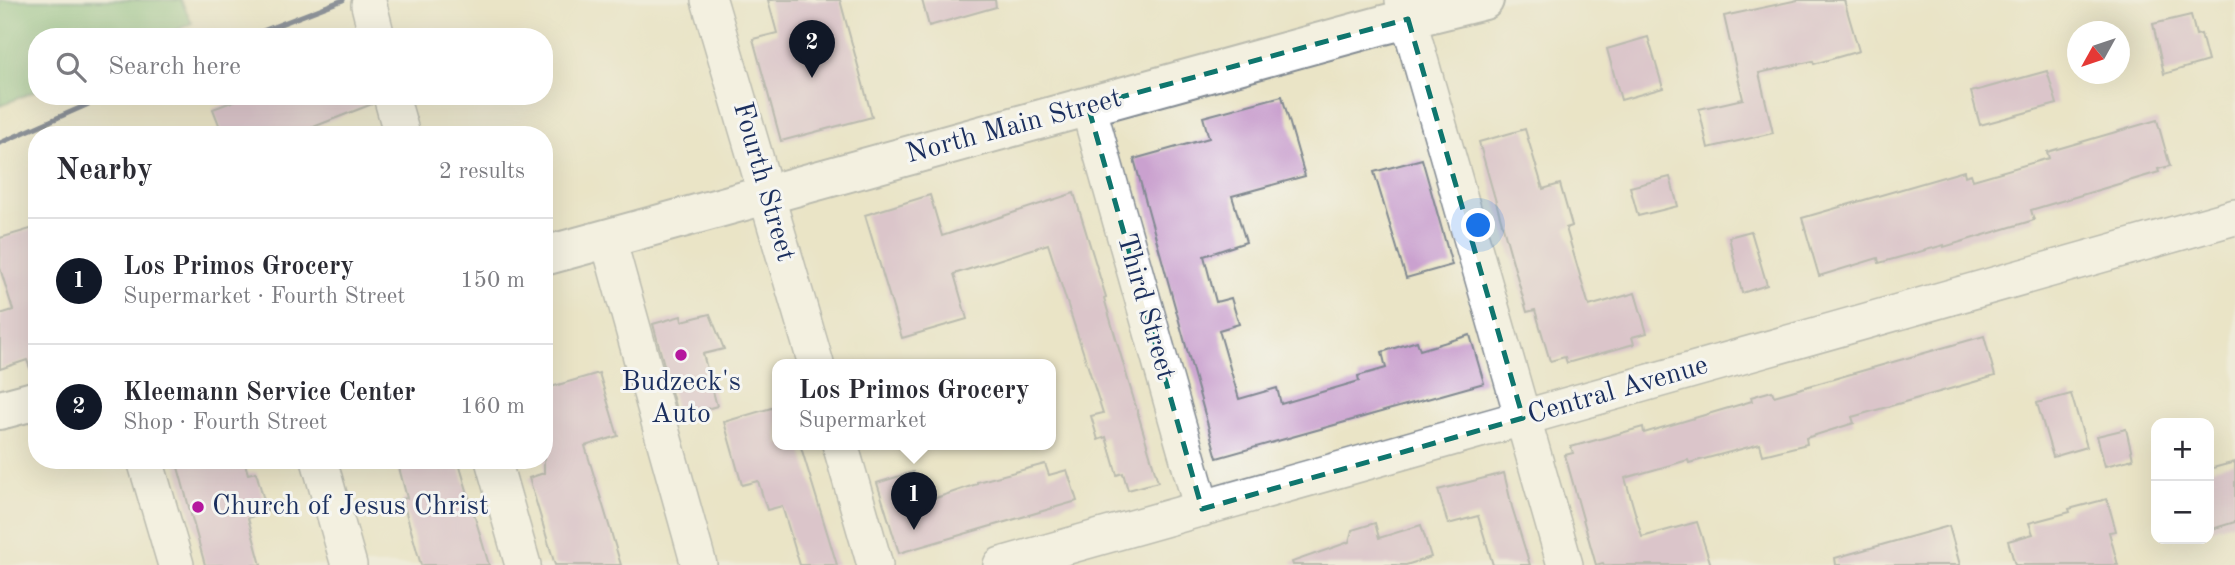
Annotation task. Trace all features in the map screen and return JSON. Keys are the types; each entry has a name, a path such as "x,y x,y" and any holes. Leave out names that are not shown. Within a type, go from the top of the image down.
{"main road":[{"name":"North Main Street","path":"553,254 1088,106 1405,9 1484,0"},
{"path":"0,410 28,402"}],"street":[{"name":"Fourth Street","path":"709,0 815,359"},
{"path":"1405,9 1565,565"},
{"path":"394,105 399,126"},
{"name":"Third Street","path":"1088,106 1202,509"},
{"name":"Central Avenue","path":"1001,565 2235,217"},
{"path":"608,239 699,565"},
{"path":"842,450 875,565"},
{"path":"148,469 176,565"},
{"path":"322,469 349,565"},
{"path":"496,469 523,565"}],"highlighted area":[{"path":"1408,19 1523,418 1202,509 1088,106"}],"green space":[{"path":"0,0 181,0 192,23 181,28 28,28 28,94 0,106"}],"building":[{"path":"768,0 840,0 872,117 781,141 753,39 777,33"},
{"path":"922,0 995,0 996,7 929,26"},
{"path":"1798,0 1844,0 1859,51 1814,64 1813,61 1759,73 1773,133 1708,148 1699,109 1743,99 1724,16"},
{"path":"2191,15 2196,35 2201,34 2208,61 2164,74 2153,24"},
{"path":"1648,37 1663,88 1621,100 1607,49"},
{"path":"2047,71 2057,104 1980,125 1971,92"},
{"path":"1282,96 1305,176 1232,196 1246,242 1204,256 1216,302 1231,298 1239,324 1219,330 1239,399 1277,388 1281,404 1359,381 1358,376 1386,368 1382,352 1417,341 1420,350 1470,335 1484,383 1217,458 1134,159 1209,138 1203,117"},
{"path":"223,105 369,105 316,126 220,126 213,109"},
{"path":"2157,120 2170,166 2158,169 2159,172 2031,210 2034,220 1944,247 1879,263 1878,258 1819,276 1802,218 1964,171 1965,176 1971,174 1973,180 2049,158 2047,152"},
{"path":"1525,129 1543,189 1560,184 1572,226 1566,228 1589,306 1635,293 1647,333 1632,337 1634,344 1567,363 1565,357 1550,361 1535,310 1527,312 1479,142"},
{"path":"1422,159 1452,265 1406,278 1374,172"},
{"path":"1670,177 1678,206 1638,216 1630,187"},
{"path":"1074,193 1158,482 1128,490 1123,473 1117,475 1106,437 1098,440 1091,416 1103,413 1048,244 954,274 967,319 902,338 865,215 930,195 942,236"},
{"path":"28,230 28,363 27,360 0,369 0,314 13,310 0,268 0,238"},
{"path":"1751,231 1767,285 1742,293 1729,237"},
{"name":"Budzeck's Auto","path":"710,314 724,349 703,354 717,406 678,417 653,324 681,316 682,321"},
{"path":"1984,336 1995,376 1852,417 1854,423 1806,438 1807,444 1763,455 1760,444 1625,478 1642,537 1697,522 1711,565 1596,565 1565,455 1573,453 1571,447 1643,427 1644,433 1752,401 1751,397 1772,391 1774,396"},
{"path":"599,373 618,436 585,446 621,565 555,565 529,478 544,473 544,469 553,469 553,386"},
{"path":"2071,394 2087,447 2053,457 2037,403"},
{"path":"772,408 772,450 802,450 837,565 800,565 782,506 767,510 758,481 742,485 724,422"},
{"path":"2126,429 2133,459 2105,466 2097,436"},
{"path":"2235,462 2235,522 2214,528 2214,481 2214,468"},
{"path":"1045,464 1049,475 1067,470 1077,501 899,553 877,483 913,472 920,497 931,493 933,499 977,482"},
{"path":"178,469 247,469 248,474 256,472 267,511 248,518 261,565 205,565"},
{"path":"399,469 461,469 489,565 421,565 402,499 407,498"},
{"path":"1504,473 1530,565 1493,565 1478,516 1448,524 1438,490"},
{"path":"2107,499 2116,531 2109,532 2118,565 2015,565 2008,541 2033,534 2029,523"},
{"path":"1375,523 1379,538 1421,525 1431,557 1406,565 1293,565 1292,562 1349,542 1352,530"},
{"path":"1949,526 1960,565 1836,565 1835,558"}],"railway":[{"path":"270,28 343,0"},
{"path":"39,126 87,105"},
{"path":"0,143 28,131"}],"place":[{"name":"Kleemann Service Center","path":"812,78"},
{"name":"Budzeck's Auto","path":"681,355"},
{"name":"Church of Jesus Christ","path":"198,507"},
{"name":"Los Primos Grocery","path":"914,530"}]}
